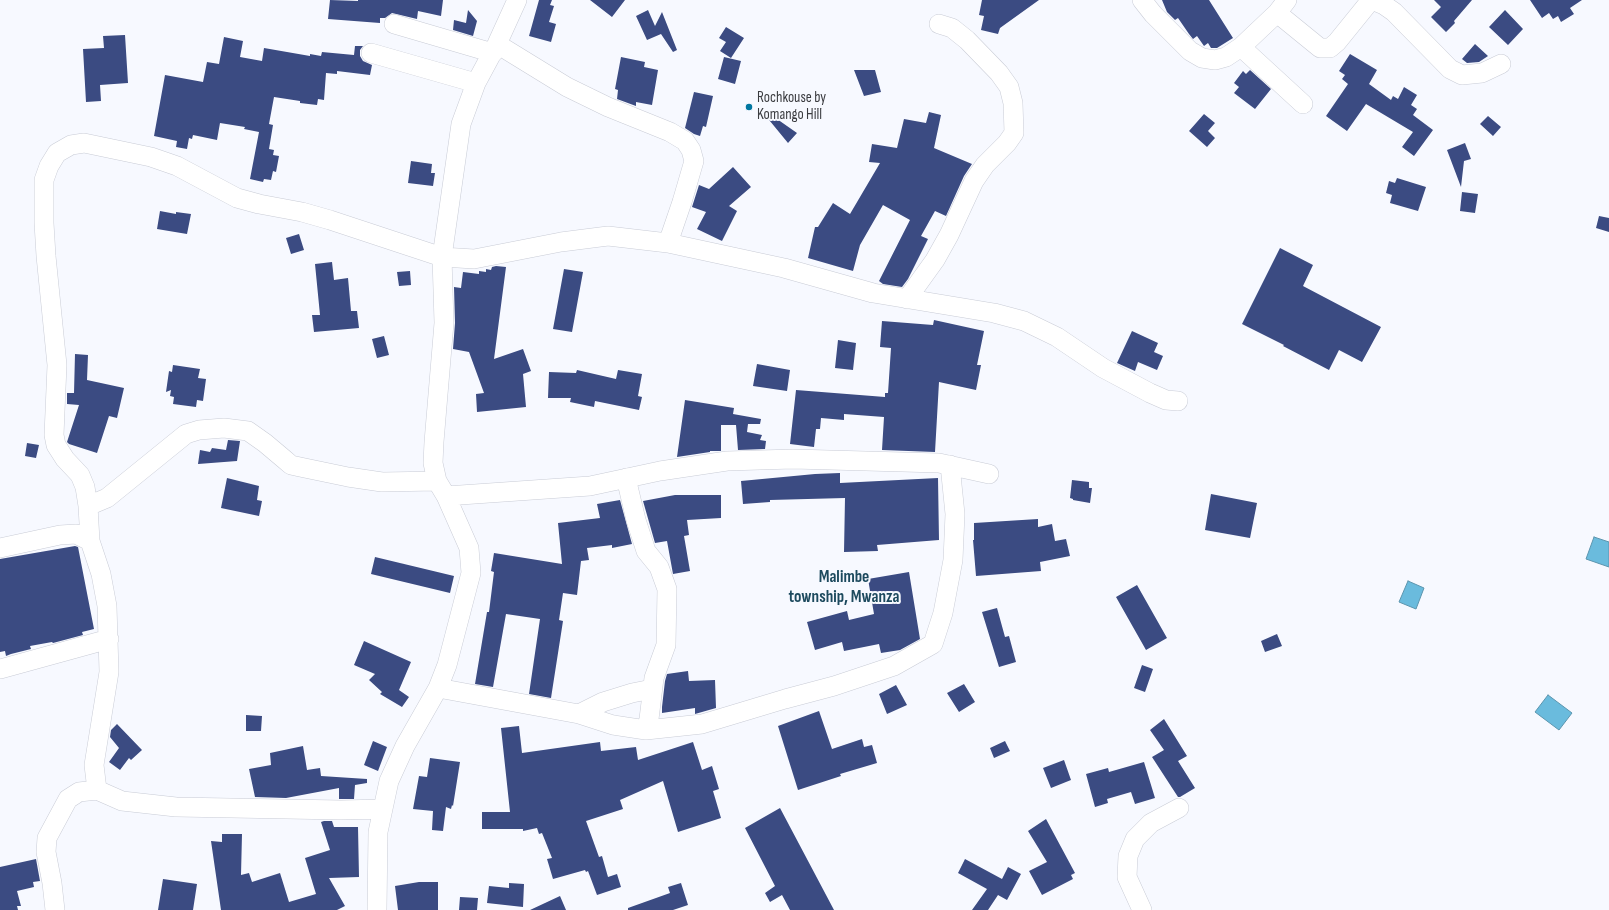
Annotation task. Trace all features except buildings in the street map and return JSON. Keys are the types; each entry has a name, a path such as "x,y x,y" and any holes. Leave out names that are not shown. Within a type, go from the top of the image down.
{"street":[{"path":"376,910 378,832 389,781 405,746 438,688 449,657 471,573 469,548 441,488 433,463 444,323 442,256 460,124 476,83 495,48 517,0"},
{"path":"1142,0 1153,14 1190,51 1202,58 1215,60 1226,57 1240,47 1282,6 1320,48 1330,48 1337,42 1371,0 1384,5 1394,12 1450,69 1462,75 1482,73 1501,64"},
{"path":"394,24 495,48 568,87 608,106 670,132 685,141 691,150 694,161 668,243"},
{"path":"907,299 935,260 949,235 974,181 1014,133 1013,103 1009,87 999,73 967,40 952,28 939,24"},
{"path":"1240,47 1303,104"},
{"path":"371,54 476,83"},
{"path":"97,790 94,765 109,672 107,606 101,574 90,541 88,506 85,487 80,475 65,459 56,445 54,435 57,365 46,256 44,180 49,166 57,153 71,145 84,143 151,157 177,166 237,198 259,204 302,212 442,256 474,259 561,242 608,236 668,243 784,268 873,292 994,313 1024,321 1057,337 1103,368 1150,393 1166,400 1178,401"},
{"path":"88,506 107,498 186,434 199,430 224,428 248,431 291,464 382,482 441,488 590,486 660,471 727,460 939,463 989,474"},
{"path":"438,688 579,714 613,725 646,730 702,724 834,686 894,666 933,644 944,613 953,560 955,514 950,465"},
{"path":"626,478 636,520 646,551 658,567 667,589 666,645 654,678 649,719 646,730"},
{"path":"0,548 60,534 76,534 90,541"},
{"path":"0,669 109,639"},
{"path":"579,714 603,702 652,688"},
{"path":"55,910 46,852 46,838 68,799 79,792 97,790 122,801 176,807 341,810 383,809"},
{"path":"1142,910 1127,876 1128,856 1135,839 1151,823 1179,808"}],"water":[{"path":"1594,537 1609,542 1609,567 1586,559"},
{"path":"1408,581 1424,588 1416,609 1399,602"},
{"path":"1548,695 1572,713 1559,730 1535,712"}],"place":[{"name":"Rochkouse by Komango Hill","path":"749,107"}],"district":[{"name":"Malimbe township, Mwanza","path":"844,588"}]}
